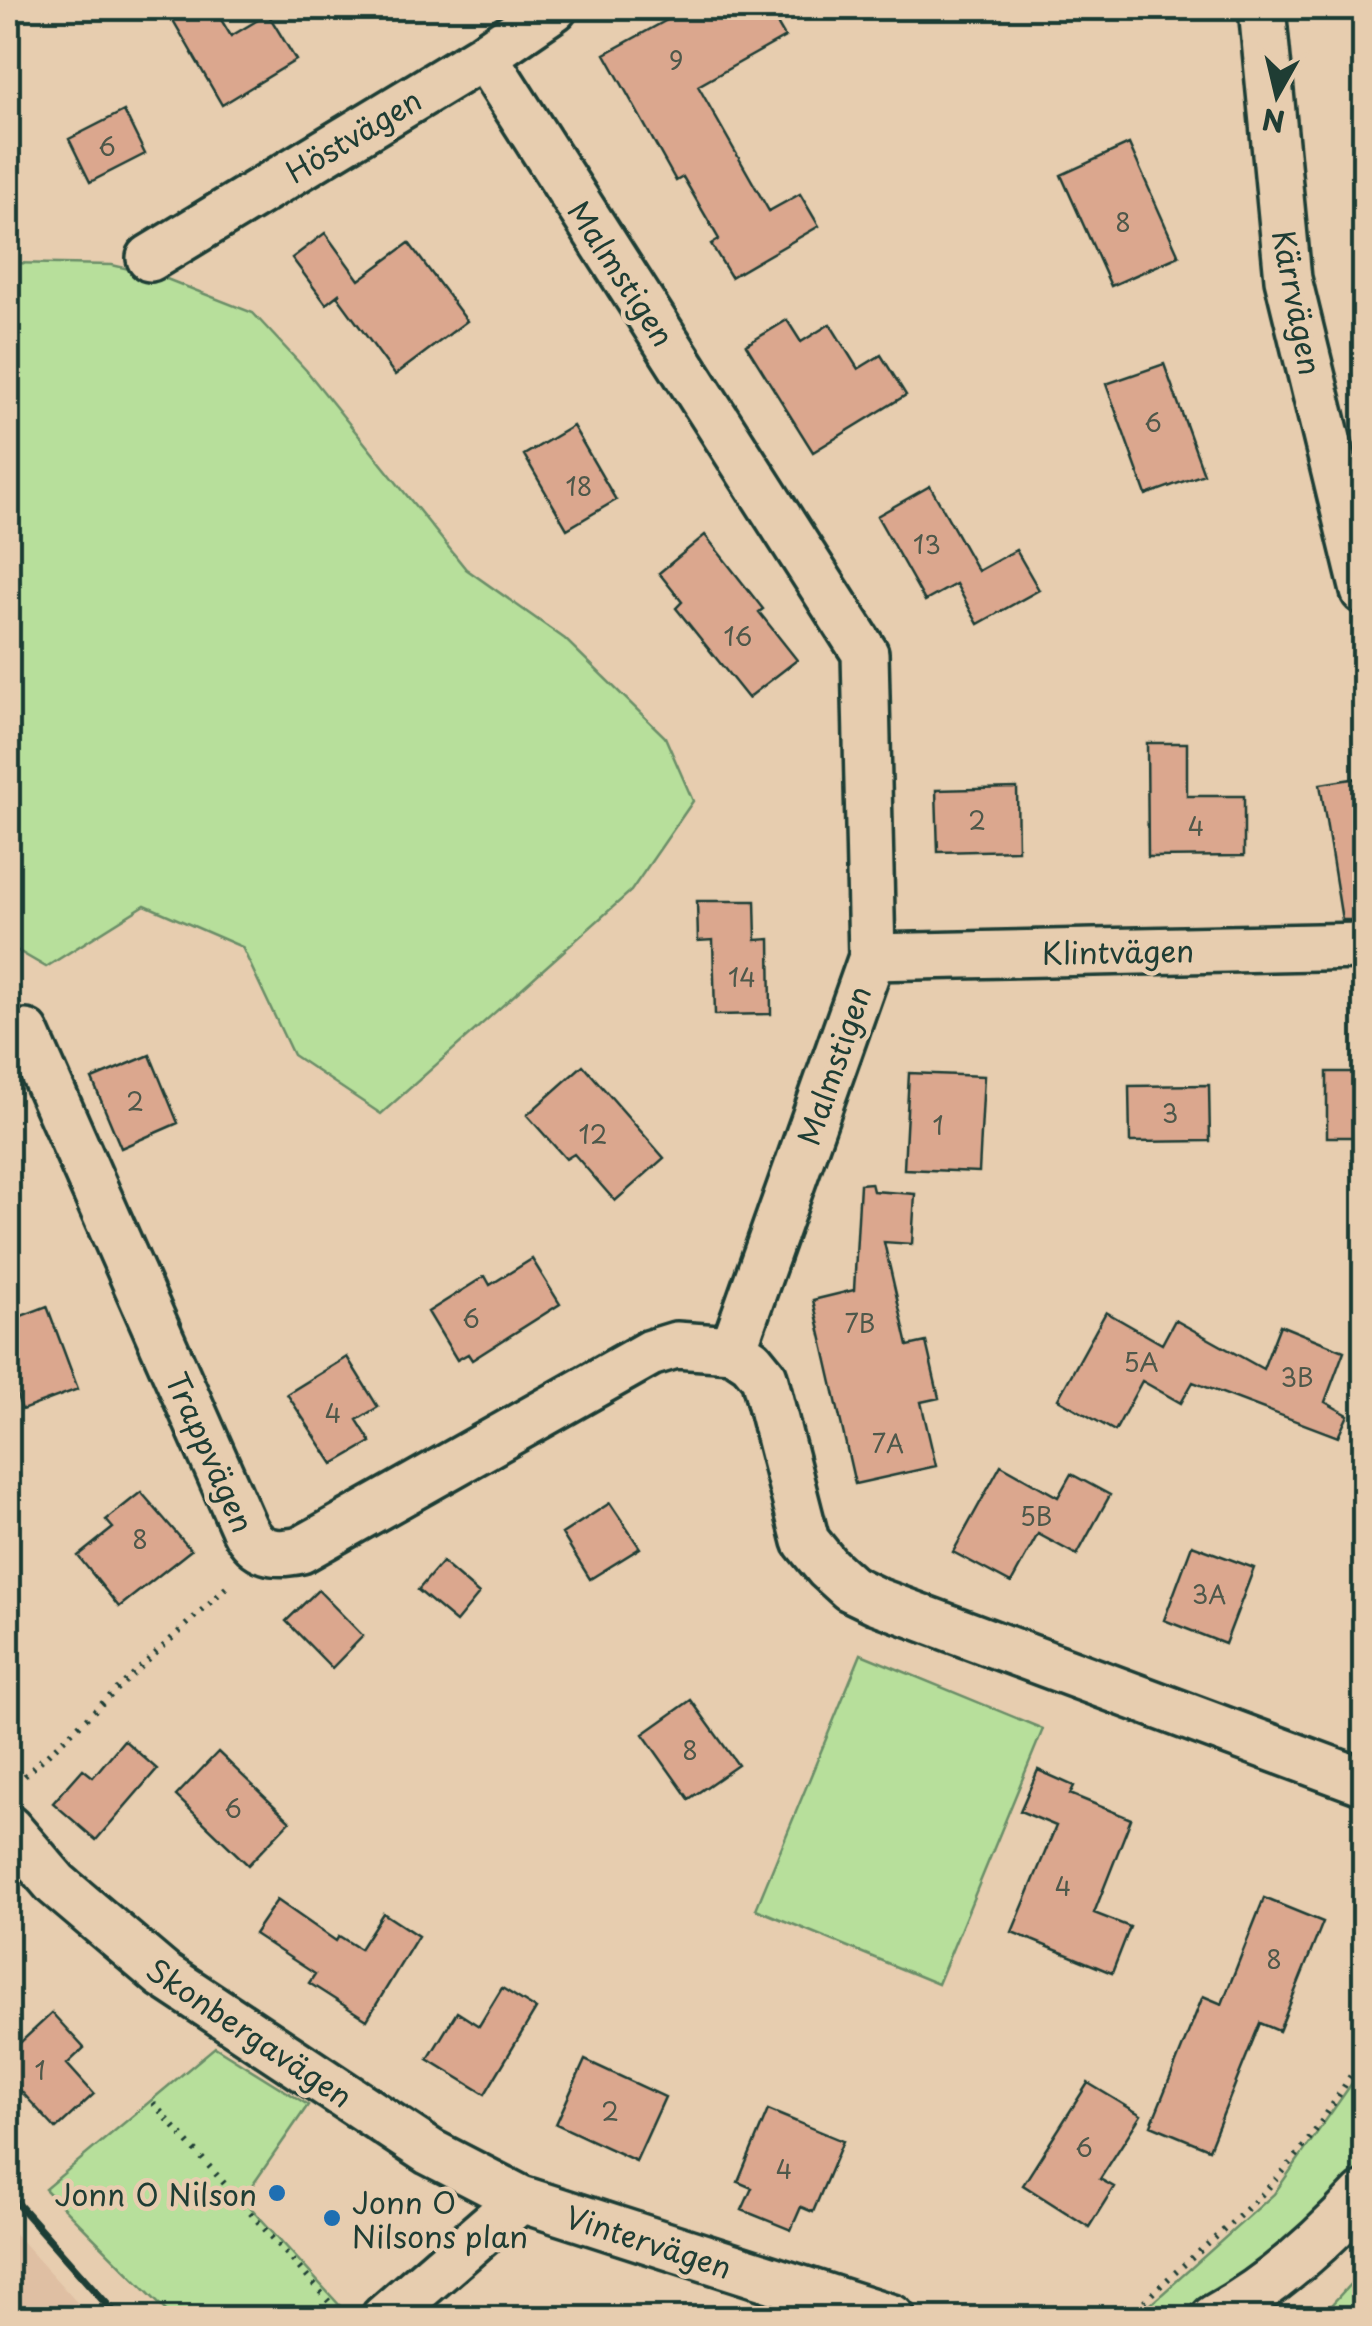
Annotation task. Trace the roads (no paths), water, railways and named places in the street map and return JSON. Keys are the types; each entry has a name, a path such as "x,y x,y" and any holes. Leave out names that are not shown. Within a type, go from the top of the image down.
{"street":[{"name":"Höstvägen","path":"150,258 484,56 554,8"},
{"name":"Kärrvägen","path":"1262,8 1288,279 1364,591"},
{"name":"Malmstigen","path":"484,56 866,653 872,957 733,1349"},
{"name":"Klintvägen","path":"872,957 1364,946"},
{"name":"Trappvägen","path":"26,1033 244,1528 251,1542 264,1552 283,1554 301,1550 650,1352 676,1345 733,1349"},
{"path":"733,1349 752,1361 764,1377 806,1542 850,1588 1364,1782"},
{"name":"Skonbergavägen","path":"8,1828 56,1884 163,1975 430,2152 521,2198"},
{"path":"1214,2318 1262,2287 1364,2194"},
{"path":"384,2318 521,2198"},
{"name":"Vintervägen","path":"521,2198 892,2318"}],"railway":[{"path":"8,2193 119,2318"}],"place":[{"name":"Jonn O Nilson","path":"277,2193"},
{"name":"Jonn O Nilsons plan","path":"332,2218"}]}
